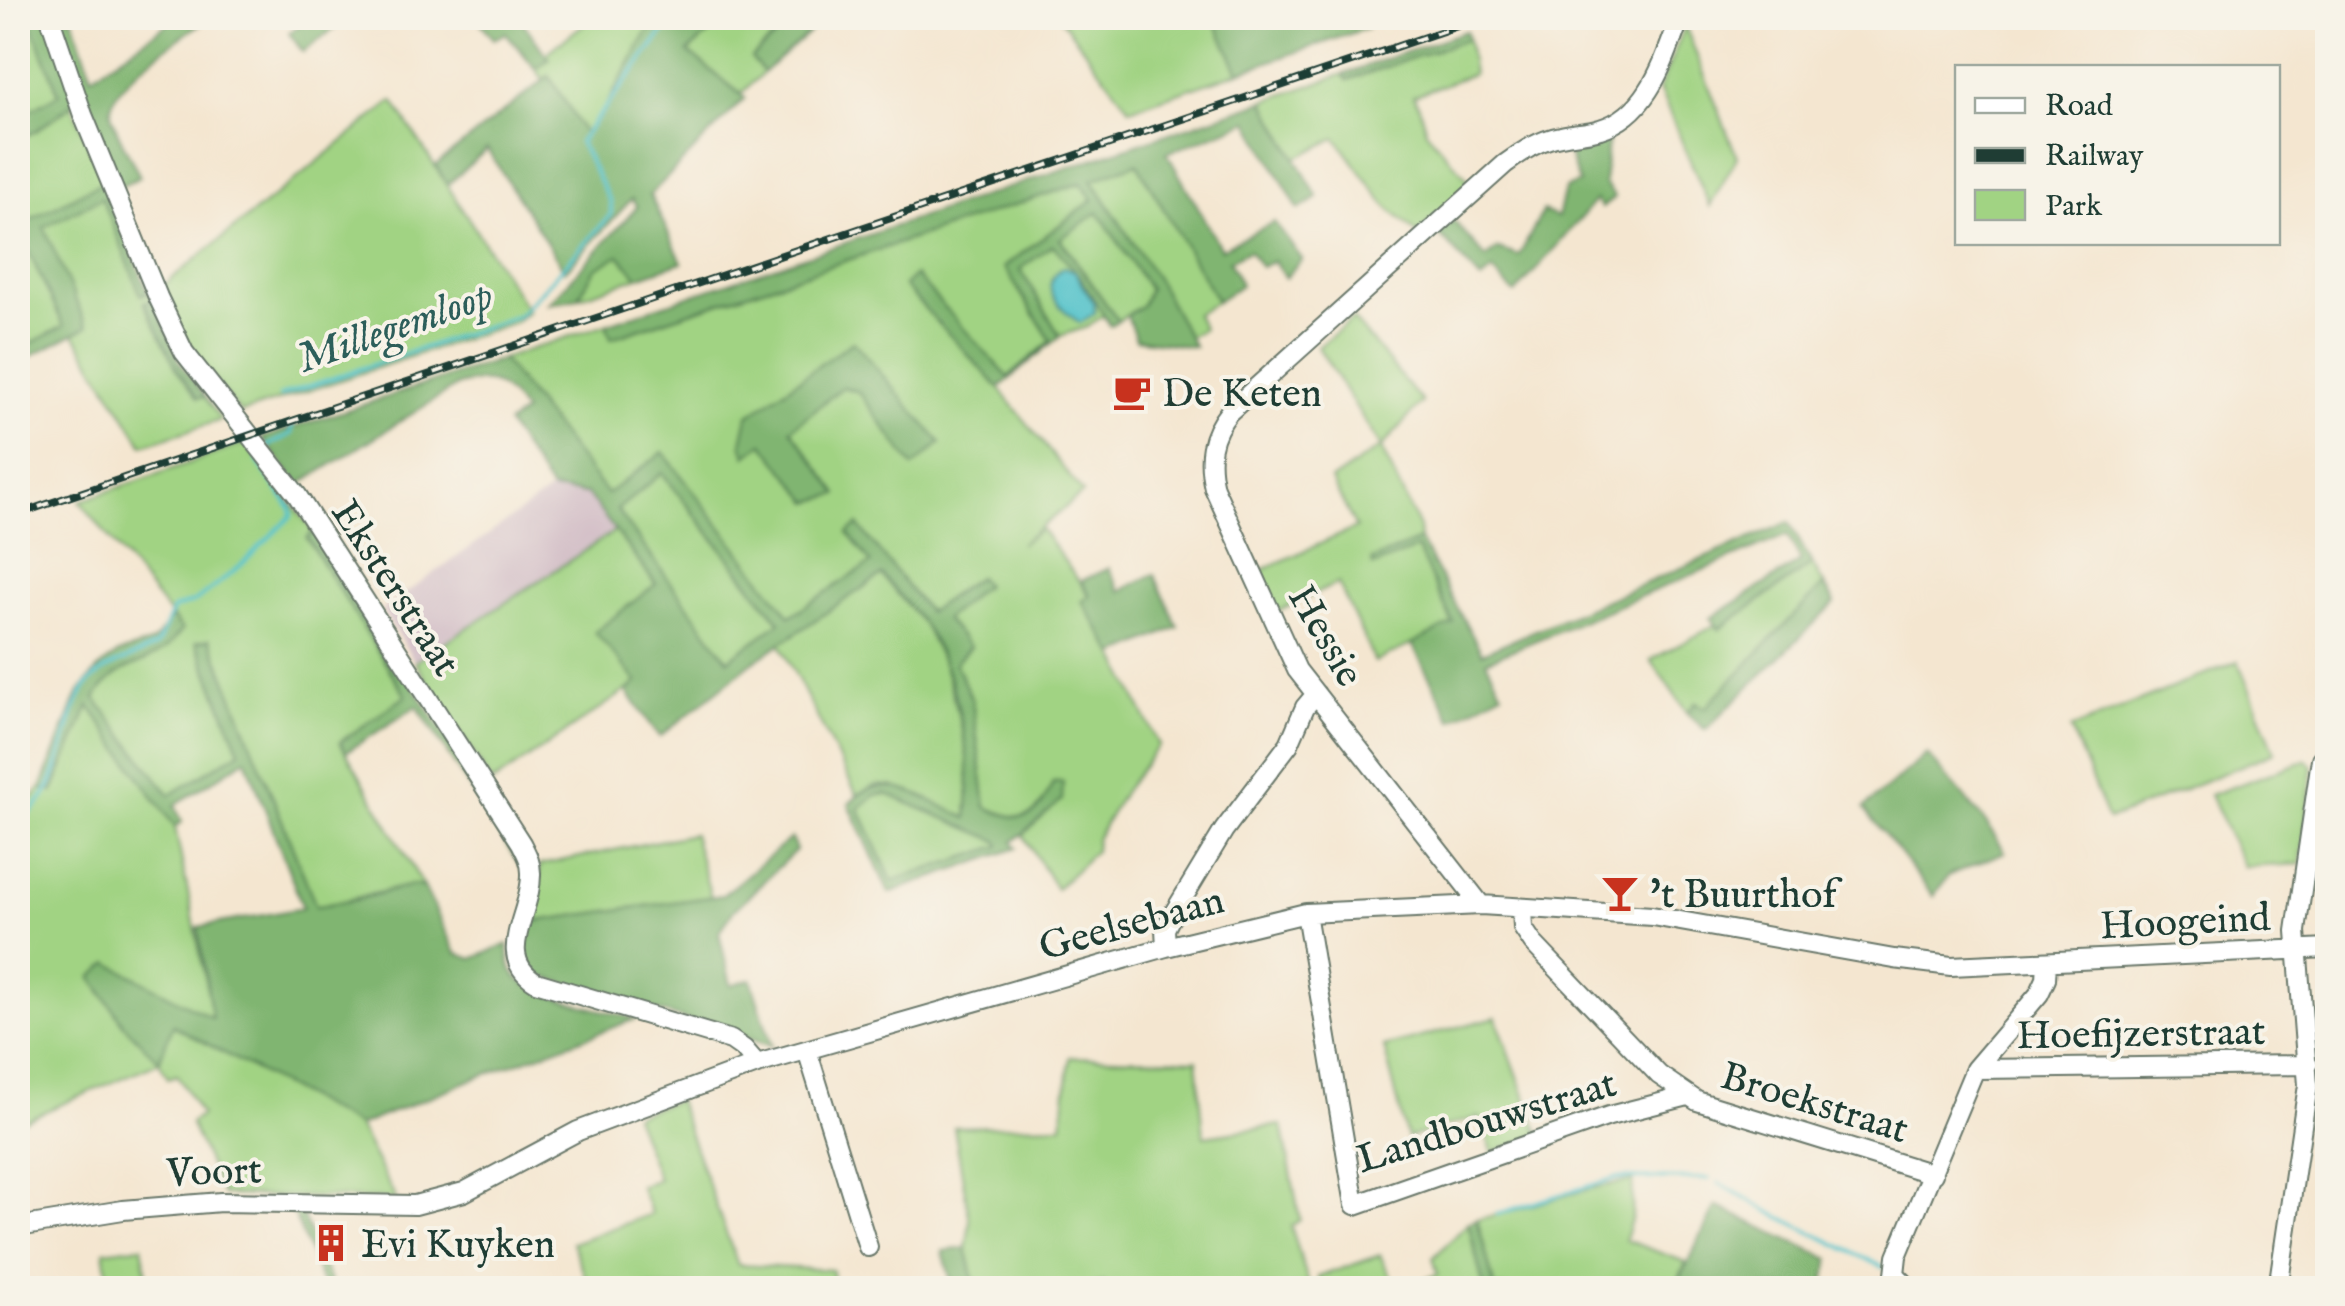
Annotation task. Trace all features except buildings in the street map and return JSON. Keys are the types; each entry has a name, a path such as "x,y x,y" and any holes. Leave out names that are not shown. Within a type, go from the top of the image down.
{"street":[{"name":"Eksterstraat","path":"50,18 83,116 184,352 297,496 521,843 532,875 514,948 515,962 536,982 731,1040 757,1064"},
{"name":"Hessie","path":"1481,905 1297,670 1214,488 1210,450 1218,425 1243,399 1505,164 1535,144 1565,134 1597,130 1627,117 1656,79 1680,18"},
{"path":"1166,947 1166,929 1178,906 1224,830 1289,744 1305,707 1316,694"},
{"path":"2278,1288 2306,1108 2308,1065 2296,932 2321,759 2328,758"},
{"name":"Geelsebaan","path":"415,1205 452,1197 578,1131 757,1064 1166,947 1306,914 1481,905"},
{"path":"1481,905 1652,916 1930,964 2047,962"},
{"name":"Broekstraat","path":"1522,908 1523,928 1534,943 1658,1075 1688,1096 1932,1174 1975,1068 2038,994 2046,979 2047,962"},
{"name":"Landbouwstraat","path":"1306,914 1355,1205 1609,1116 1688,1096"},
{"name":"Hoogeind","path":"2047,962 2328,948"},
{"path":"807,1050 868,1247"},
{"name":"Hoefijzerstraat","path":"1975,1068 2308,1065"},
{"path":"1909,1288 1895,1274 1895,1267 1932,1174"},
{"name":"Voort","path":"18,1227 174,1204 415,1205"}],"shaded area":[{"path":"551,490 587,494 615,531 415,662 382,610"}],"green space":[{"path":"29,18 59,95 18,117 18,23"},
{"path":"29,18 73,18 92,76 176,18 209,18 150,60 121,87 113,101 113,120 140,177 119,187 82,97 36,131 18,139 18,117 59,94"},
{"path":"312,18 348,18 303,52 289,33"},
{"path":"488,18 520,18 549,59 536,69 506,33 494,39 481,23"},
{"path":"591,18 656,19 601,115 584,133 549,76 543,80 536,69 549,59 546,54"},
{"path":"655,18 727,18 688,52 745,98 650,195 682,262 638,277 619,255 595,269 578,298 548,304 637,207 632,199 565,271 487,149 447,185 436,165 549,76 584,133 601,115"},
{"path":"727,18 796,18 751,58 764,72 741,94 688,52"},
{"path":"796,18 826,18 764,72 751,58"},
{"path":"1060,18 1213,18 1239,72 1130,109"},
{"path":"1213,18 1361,18 1367,28 1239,72"},
{"path":"1685,26 1737,157 1710,206 1659,89"},
{"path":"1466,31 1468,39 1347,80 1344,74"},
{"path":"1468,39 1473,74 1413,96 1426,131 1471,183 1418,234 1386,206 1336,138 1296,158 1264,101 1344,74 1348,80"},
{"path":"393,101 528,311 515,322 241,413 193,354 159,289"},
{"path":"1264,101 1318,198 1298,209 1249,121 1167,153 1221,249 1274,222 1302,259 1285,278 1274,261 1261,267 1249,251 1229,261 1241,285 1217,301 1137,163 1092,180 1159,283 1194,347 1136,339 1127,316 1142,305 1149,289 1098,212 1060,239 1118,321 1110,326 1080,277 1053,245 1020,269 1060,336 999,388 904,286 915,275 1008,377 1051,341 1004,267 1093,200 1081,183 611,338 606,324"},
{"path":"72,105 104,181 18,226 18,139"},
{"path":"1608,136 1604,184 1615,197 1602,208 1596,200 1515,294 1493,271 1481,280 1438,233 1453,220 1486,258 1498,249 1519,256 1543,211 1558,217 1565,189 1579,183 1565,143"},
{"path":"1137,163 1217,301 1196,314 1203,329 1188,337 1159,283 1092,180"},
{"path":"104,181 148,292 141,295 102,198 44,227 87,327 18,363 18,350 64,326 24,242 18,244 18,226"},
{"path":"1081,183 1093,200 1005,266 1051,341 1007,378 916,276 904,286 999,388 1083,493 1020,544 1041,529 1090,596 1083,602 1115,655 1159,745 1124,791 1096,839 1095,851 1056,889 1023,835 1061,800 1062,782 1053,782 1041,805 1027,816 986,807 972,700 955,663 945,619 984,585 977,577 929,612 848,534 872,563 790,617 663,453 607,495 502,359 606,324 612,338"},
{"path":"102,197 141,295 148,292 153,301 144,303 177,369 198,398 205,397 221,420 143,445 74,334 87,326 43,227"},
{"path":"1098,211 1149,290 1142,305 1118,321 1060,238"},
{"path":"24,242 64,326 18,350 18,244"},
{"path":"1053,244 1104,315 1087,327 1060,336 1020,269"},
{"path":"619,255 638,277 578,298 595,268"},
{"path":"153,301 181,364 205,397 198,398 177,369 144,302"},
{"path":"1353,319 1422,402 1381,448 1419,528 1420,540 1373,560 1374,565 1417,548 1453,624 1375,662 1338,583 1277,612 1259,571 1356,528 1331,480 1381,447 1318,347"},
{"path":"853,341 941,443 913,467 859,392 843,387 791,429 838,494 810,502 763,443 746,456 742,443 748,416"},
{"path":"502,359 607,494 663,452 790,616 871,563 848,533 858,525 928,612 978,577 985,585 945,619 970,647 955,663 972,700 986,807 1010,816 1027,816 1041,805 1053,782 1063,782 1062,800 1013,842 1017,848 889,893 849,804 862,793 891,787 967,818 969,795 965,743 945,666 922,623 882,575 750,664 660,737 627,692 637,682 595,632 656,584 587,494 551,490 507,424 524,412 503,389 481,381 458,385 299,485 262,438","holes":["662,473 780,622 728,660 617,510","887,794 998,841 1000,846 892,881 859,808 875,795"]},
{"path":"246,443 313,531 307,538 406,696 340,742 424,887 412,885 316,907 210,639 196,643 240,751 170,796 94,698 105,682 127,666 165,649 182,630 80,501"},
{"path":"662,473 780,623 727,660 617,509"},
{"path":"1789,522 1812,564 1719,629 1711,618 1801,561 1787,535 1486,661 1502,692 1452,720 1412,644 1453,623 1417,548 1373,566 1372,560 1420,540 1482,653"},
{"path":"313,531 516,845 524,872 417,706 346,752 340,742 406,696 307,538"},
{"path":"615,531 656,585 637,683 492,783 415,662"},
{"path":"1812,564 1824,584 1705,708 1696,703 1687,713 1651,660 1716,625 1720,629"},
{"path":"1109,568 1120,591 1154,574 1178,627 1115,655 1082,601 1090,595 1081,581"},
{"path":"881,575 924,625 944,666 970,770 967,818 892,786 876,785 857,795 780,644"},
{"path":"1824,584 1835,603 1705,730 1687,713 1696,702 1705,708"},
{"path":"172,617 182,630 170,644 112,678 95,698 170,795 240,751 196,642 210,639 316,906 412,885 424,887 456,953 472,959 508,944 511,968 524,983 553,996 636,1019 358,1126 173,1025 159,1061 123,1024 92,977 109,963 212,1018 198,927 303,908 246,759 175,805 182,822 175,827 89,706 52,792 41,788 77,696 96,671 117,654 153,642"},
{"path":"2238,661 2275,752 2108,820 2071,729"},
{"path":"89,705 175,827 213,1018 109,964 92,978 123,1024 160,1060 172,1025 358,1126 396,1199 223,1195 190,1123 201,1115 177,1075 168,1078 159,1062 18,1123 18,812 41,788 53,791"},
{"path":"1927,754 1987,824 2005,852 1949,875 1933,896 1864,808"},
{"path":"2307,760 2313,766 2301,864 2244,867 2210,795"},
{"path":"887,794 999,841 1001,846 892,881 859,808 875,795"},
{"path":"693,834 711,897 529,922 538,892 540,865"},
{"path":"791,838 796,850 733,911 719,933 731,985 751,979 772,1046 532,973 522,948 529,922 723,895"},
{"path":"1496,1017 1540,1136 1493,1153 1479,1117 1407,1138 1384,1047"},
{"path":"1070,1057 1197,1060 1204,1136 1282,1125 1300,1220 1291,1226 1310,1288 1105,1288 1104,1282 1068,1288 1033,1284 1032,1288 976,1288 966,1248 970,1222 954,1127 1062,1125"},
{"path":"677,1100 738,1265 832,1270 833,1288 590,1288 572,1243 651,1214 640,1186 658,1179 634,1115"},
{"path":"1633,1181 1632,1216 1625,1240 1686,1262 1675,1288 1495,1288 1477,1219"},
{"path":"1716,1206 1830,1259 1823,1288 1675,1288"},
{"path":"291,1207 299,1208 333,1288 324,1288"},
{"path":"1477,1219 1495,1288 1484,1288 1468,1223"},
{"path":"1468,1223 1484,1288 1405,1288 1438,1274 1433,1258"},
{"path":"142,1246 149,1288 110,1288 104,1251"},
{"path":"966,1248 976,1288 953,1288 943,1251"},
{"path":"1380,1255 1394,1283 1401,1288 1320,1288 1318,1277"}],"water":[{"path":"1064,267 1075,271 1094,304 1095,313 1080,323 1059,304 1051,289 1055,274"}],"waterway":[{"name":"Millegemloop","path":"280,396 518,316 611,215 611,203 579,142 665,30 666,18"},
{"name":"Millegemloop","path":"268,446 291,434 292,427"},
{"name":"Millegemloop","path":"18,820 45,795 76,707 91,681 108,668 157,645 173,609 196,601 239,567 292,515 258,455"},
{"path":"1497,1214 1616,1178 1709,1179"},
{"path":"1719,1183 1883,1267"}],"railway":[{"path":"18,514 1481,18"}],"place":[{"name":"De Keten","path":"1132,392"},
{"name":"'t Buurthof","path":"1620,893"},
{"name":"Evi Kuyken","path":"331,1243"}]}
